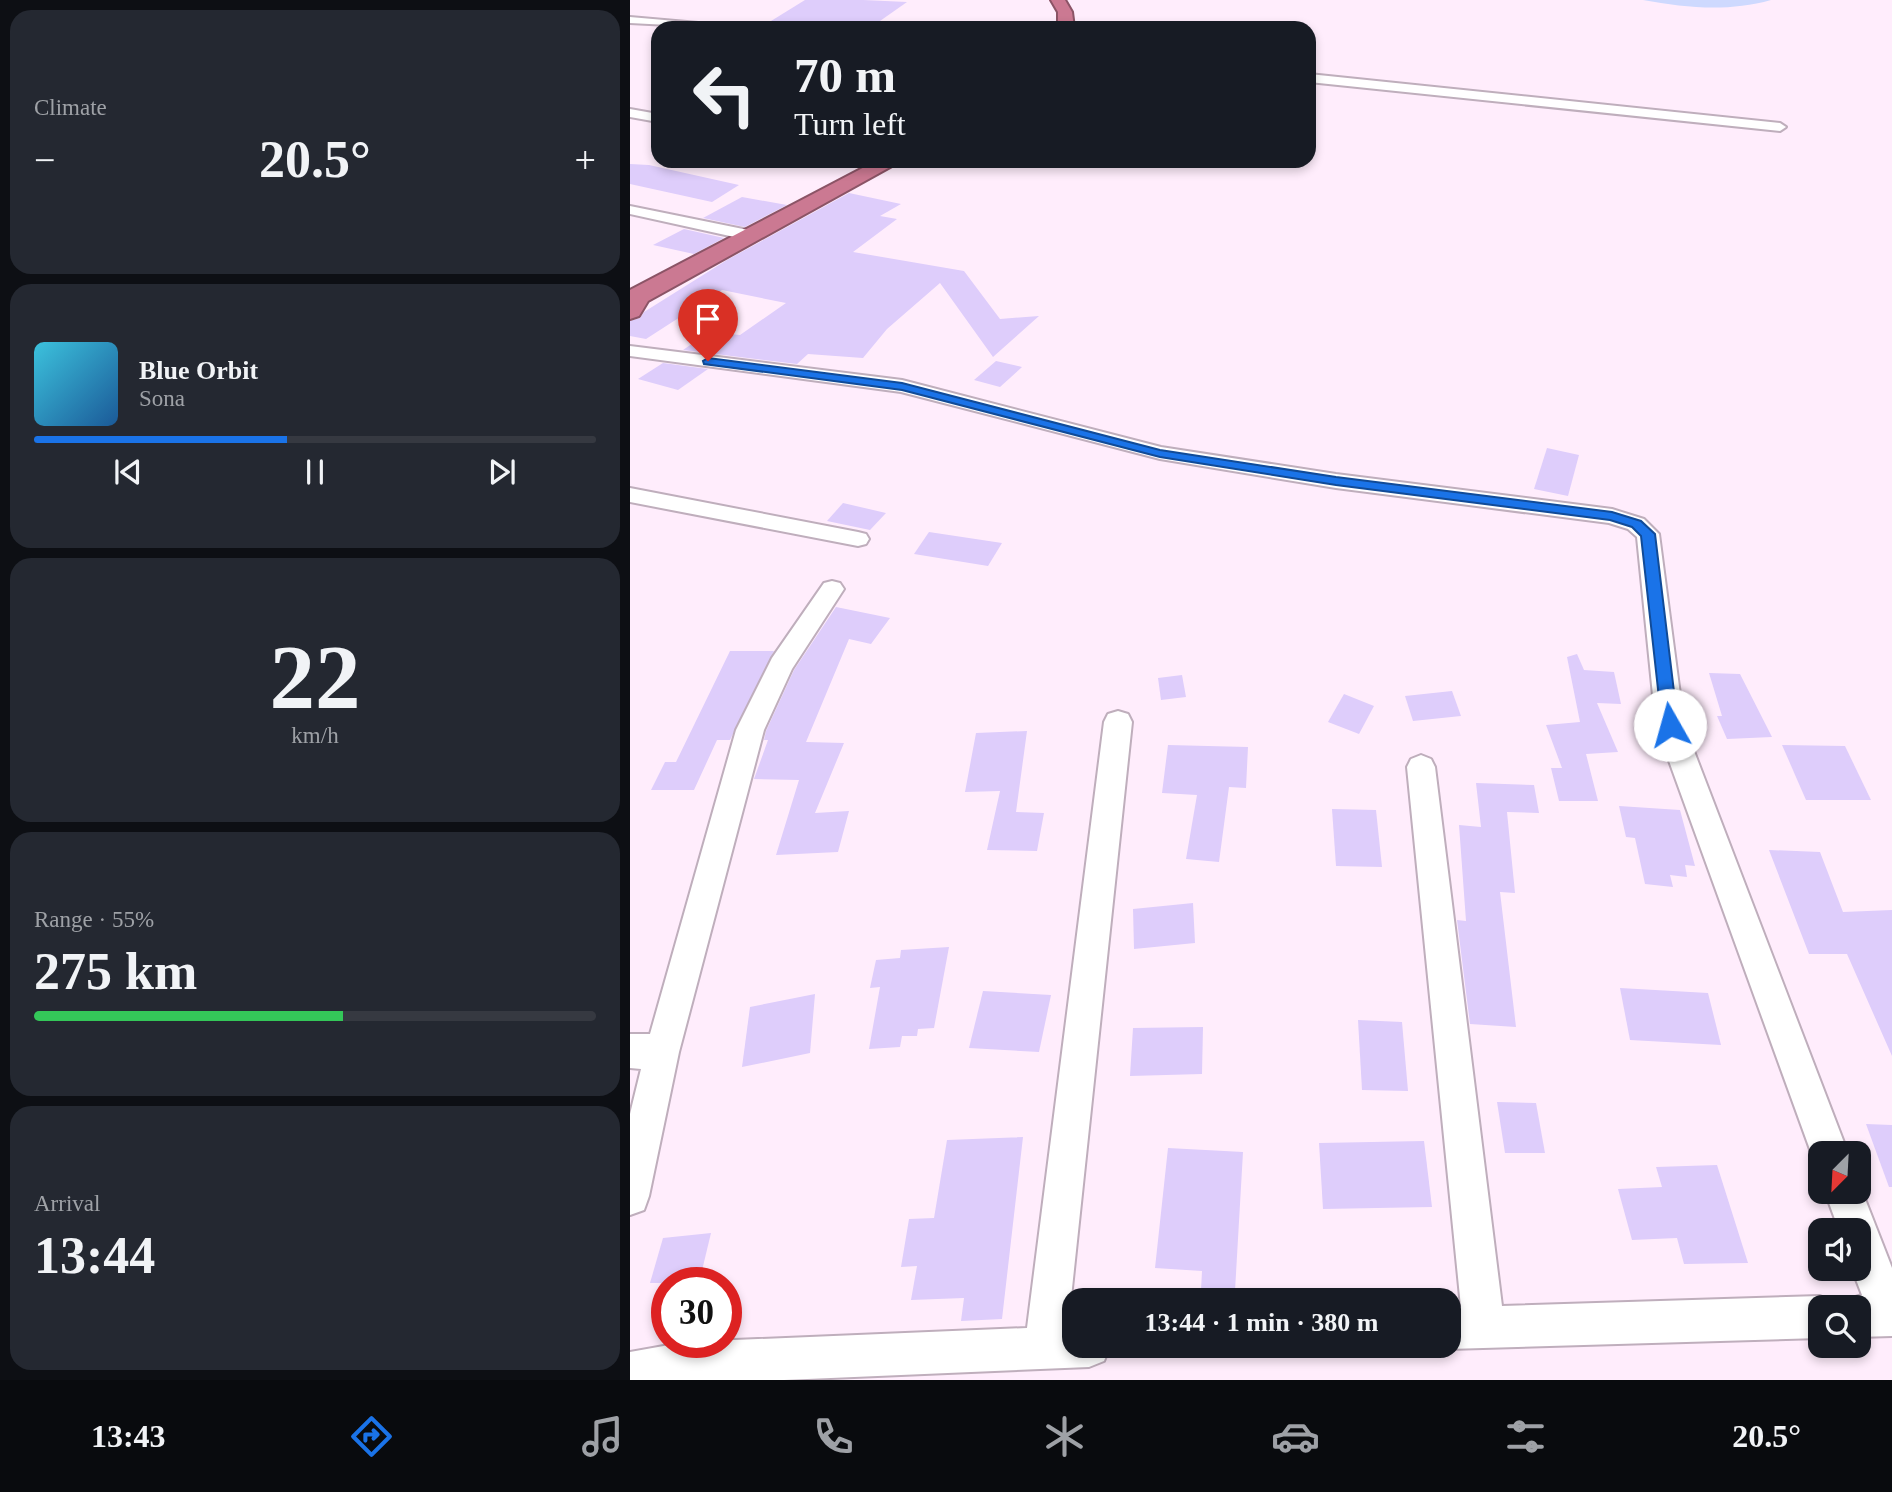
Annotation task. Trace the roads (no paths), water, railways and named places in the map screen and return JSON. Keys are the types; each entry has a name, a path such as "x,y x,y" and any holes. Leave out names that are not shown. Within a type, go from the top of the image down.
{"highway":[{"path":"1058,0 1065,12 1066,21"},
{"path":"633,300 748,235 877,168"}],"street":[{"path":"630,20 651,22"},
{"path":"1316,79 1780,127"},
{"path":"630,113 651,117"},
{"path":"630,210 748,235"},
{"path":"630,351 902,386 1160,453 1336,481 1612,516 1636,524 1648,534 1670,725 1825,1141"},
{"path":"630,495 858,539"},
{"path":"630,1196 646,1051 750,730 780,665 832,589"},
{"path":"1045,1348 1118,722"},
{"path":"1421,767 1466,1327 1808,1317"},
{"path":"1871,1281 1880,1316"},
{"path":"630,1373 688,1363 1062,1347"}],"water":[{"path":"1643,0 1771,0 1707,8"}]}
